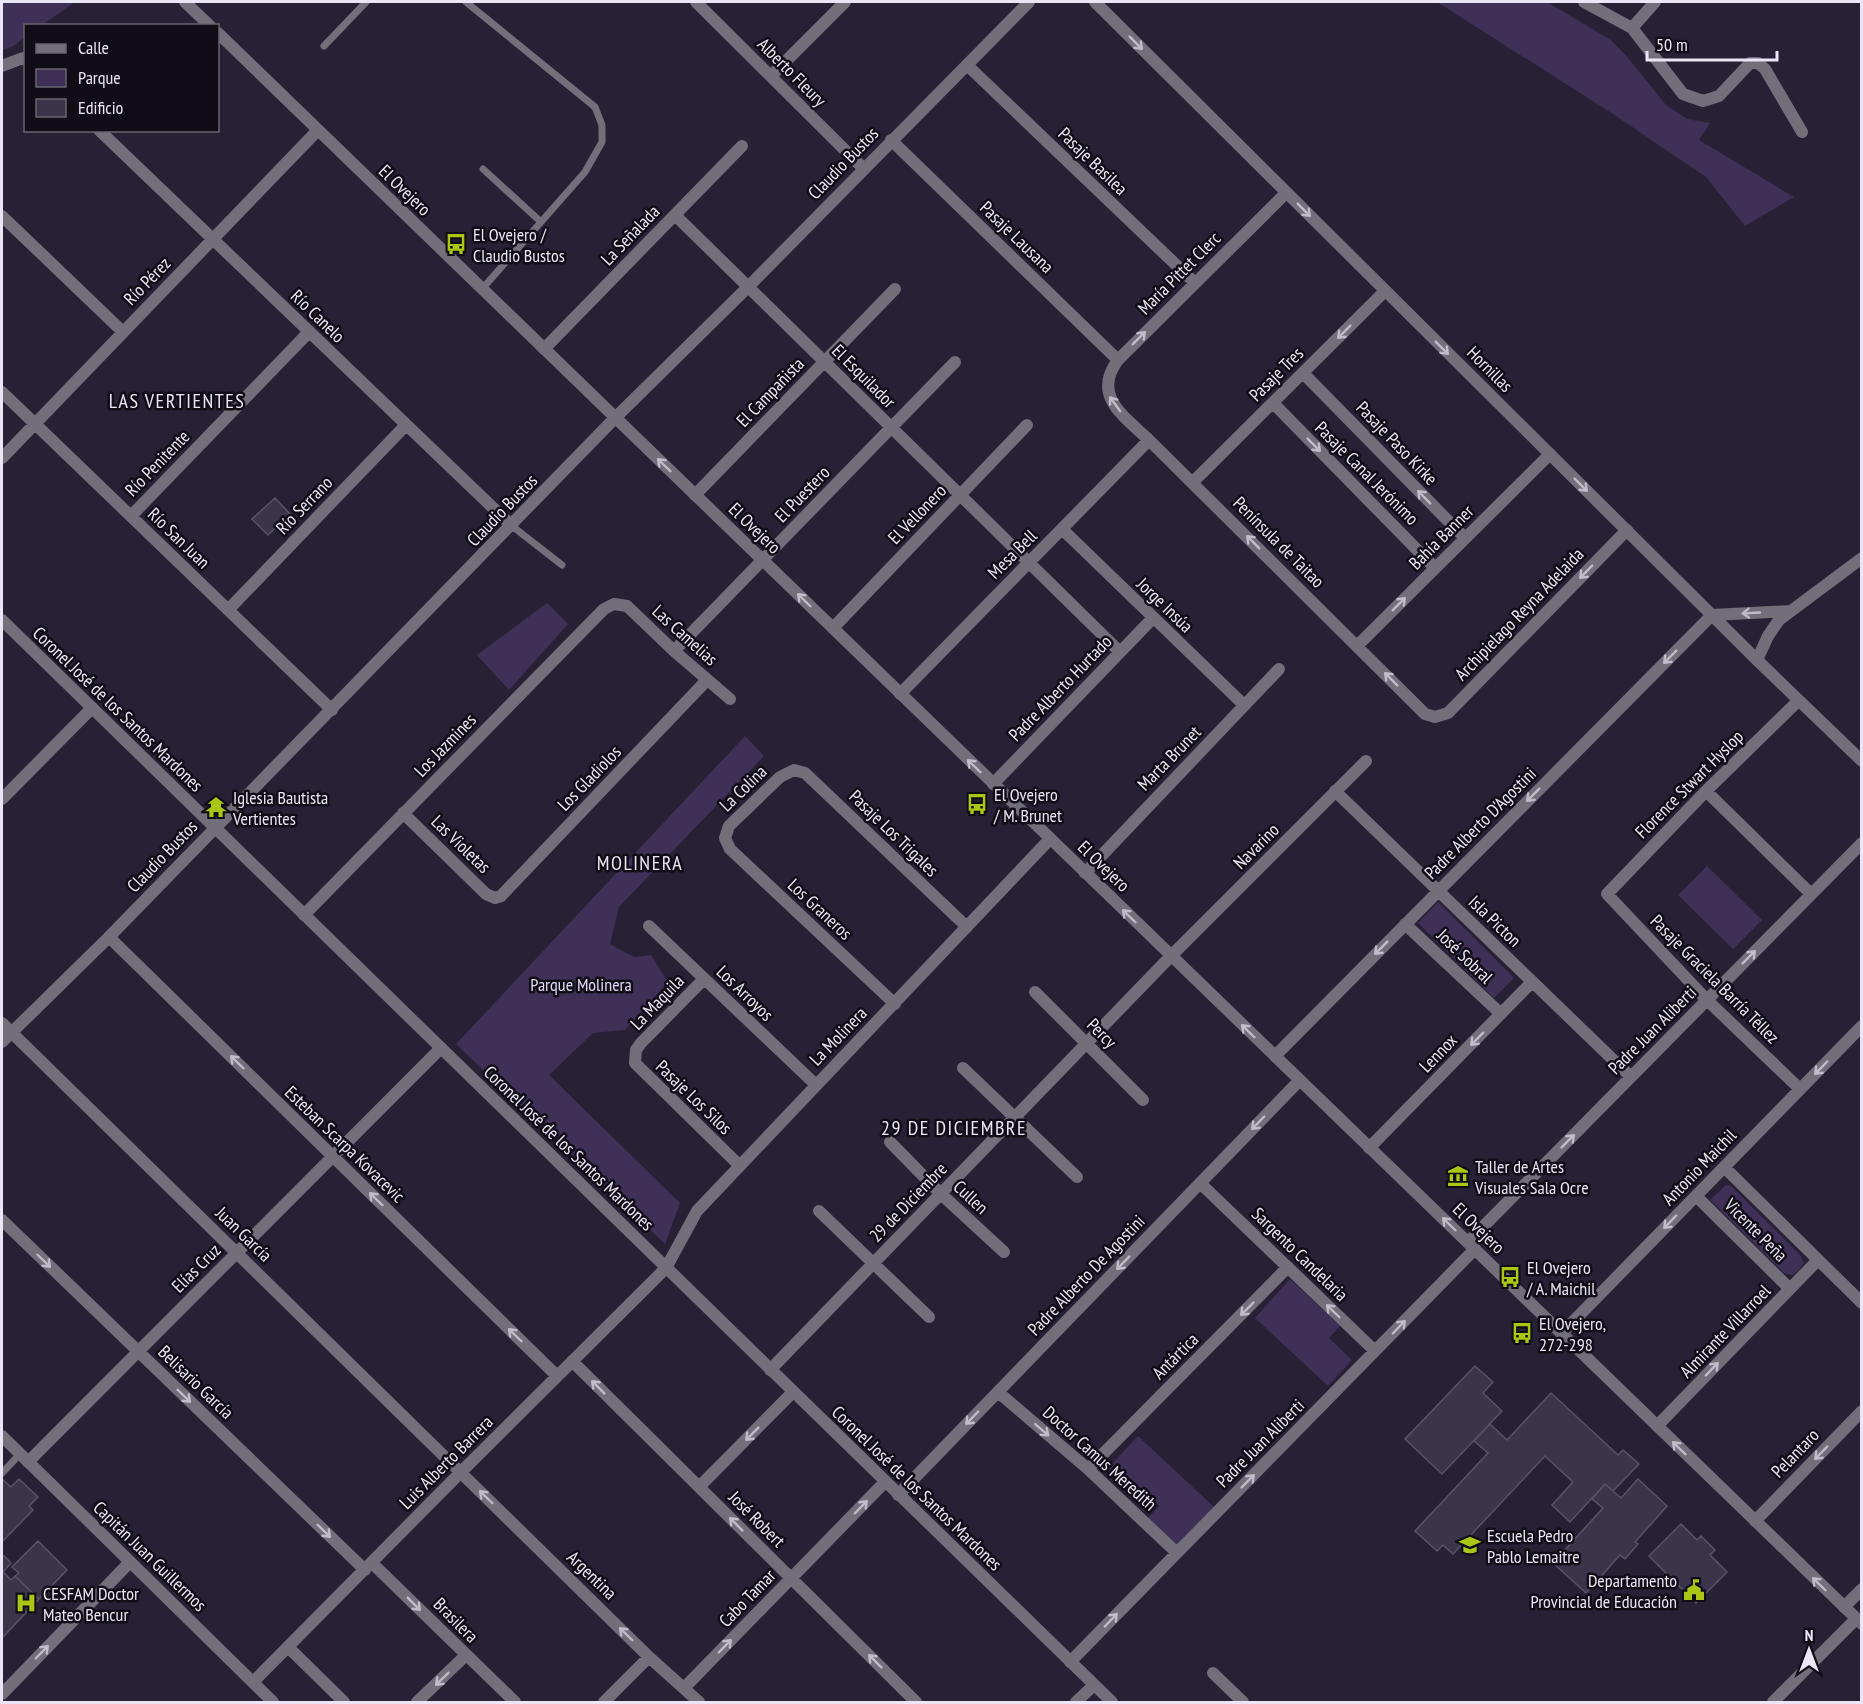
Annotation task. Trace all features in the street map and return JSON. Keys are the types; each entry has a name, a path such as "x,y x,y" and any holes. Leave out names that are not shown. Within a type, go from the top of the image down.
{"street":[{"path":"185,2 208,24"},
{"name":"Alberto Fleury","path":"696,2 863,168"},
{"path":"771,76 845,2"},
{"name":"Claudio Bustos","path":"2,1042 109,937 615,418 748,287 1029,2"},
{"name":"Hornillas","path":"1095,2 1798,701 1862,761"},
{"path":"1584,2 1632,28 1683,94 1703,101 1719,96 1750,63 1758,63 1765,69 1802,132"},
{"path":"1632,28 1655,2"},
{"name":"El Ovejero","path":"219,34 1859,1622"},
{"path":"2,66 24,59"},
{"name":"Pasaje Basilea","path":"967,65 1194,282"},
{"name":"Río Pérez","path":"2,458 318,130"},
{"name":"Río Canelo","path":"101,132 512,526"},
{"name":"Pasaje Lausana","path":"891,140 1118,360"},
{"name":"La Señalada","path":"544,349 742,146"},
{"name":"María Pittet Clerc","path":"1108,385 1109,374 1118,360 1286,192"},
{"name":"El Esquilador","path":"675,215 1120,652"},
{"path":"2,216 123,332"},
{"name":"El Campañista","path":"695,495 895,289"},
{"name":"Pasaje Tres","path":"1192,482 1385,291"},
{"name":"Río Penitente","path":"130,516 309,332"},
{"name":"El Puestero","path":"674,651 955,362"},
{"name":"Pasaje Paso Kirke","path":"1303,373 1465,538"},
{"name":"Península de Taitao","path":"1108,385 1109,396 1114,405 1425,714 1435,717"},
{"name":"Río San Juan","path":"2,392 332,710"},
{"name":"Pasaje Canal Jerónimo","path":"1273,403 1435,568"},
{"name":"Río Serrano","path":"228,610 406,425"},
{"name":"El Vellonero","path":"833,628 1027,425"},
{"name":"Mesa Bell","path":"900,694 1149,440"},
{"name":"Bahía Banner","path":"1358,645 1550,454"},
{"name":"Jorge Insúa","path":"1062,529 1244,705"},
{"name":"Archipielago Reyna Adelaida","path":"1435,717 1448,713 1627,530"},
{"path":"1757,660 1774,627 1791,611 1862,558"},
{"name":"Las Camelias","path":"614,604 627,606 674,651 730,699"},
{"name":"Los Jazmines","path":"304,915 604,609 614,604"},
{"path":"1712,615 1791,611"},
{"name":"Padre Alberto D'Agostini","path":"1275,1056 1712,615"},
{"name":"Padre Alberto Hurtado","path":"993,784 1153,618"},
{"name":"Coronel José de los Santos Mardones","path":"2,620 1112,1702"},
{"name":"Marta Brunet","path":"1085,873 1279,669"},
{"name":"Los Gladiolos","path":"495,898 501,896 707,680"},
{"name":"Florence Stwart Hyslop","path":"1607,894 1706,790 1798,701"},
{"path":"2,799 92,708"},
{"name":"Navarino","path":"1172,956 1366,761"},
{"name":"La Colina","path":"725,838 729,826 780,777 794,770"},
{"name":"Pasaje Los Trigales","path":"794,770 804,773 967,927"},
{"path":"1706,790 1811,894"},
{"name":"Isla Picton","path":"1335,791 1631,1077"},
{"name":"Las Violetas","path":"403,813 486,894 495,898"},
{"name":"Los Graneros","path":"725,838 730,849 895,1004"},
{"name":"La Molinera","path":"666,1268 697,1211 1050,839"},
{"name":"Padre Juan Aliberti","path":"1070,1662 1376,1351 1631,1077 1862,843"},
{"name":"Pasaje Graciela Barría Téllez","path":"1607,894 1707,1000 1800,1089"},
{"name":"José Sobral","path":"1405,924 1501,1014"},
{"name":"Los Arroyos","path":"649,926 816,1085"},
{"name":"Esteban Scarpa Kovacevic","path":"109,937 557,1376"},
{"name":"29 de Diciembre","path":"770,1370 1172,956"},
{"name":"La Maquila","path":"636,1050 704,979"},
{"name":"Lennox","path":"1370,1148 1532,982"},
{"name":"Percy","path":"1035,992 1143,1100"},
{"name":"Juan García","path":"2,1023 460,1472"},
{"name":"Antonio Maichil","path":"1562,1334 1862,1026"},
{"name":"Elías Cruz","path":"24,1458 138,1352 441,1048"},
{"name":"Pasaje Los Silos","path":"636,1050 635,1063 638,1068 739,1165"},
{"path":"963,1068 1077,1177"},
{"name":"Padre Alberto De Agostini","path":"898,1495 1299,1081"},
{"name":"Cullen","path":"890,1142 941,1194 1004,1252"},
{"path":"1724,1167 1862,1303"},
{"name":"Sargento Candelaria","path":"1200,1183 1376,1351"},
{"name":"Vicente Peña","path":"1696,1196 1790,1289"},
{"path":"819,1211 929,1317"},
{"name":"Belisario García","path":"2,1220 138,1352 369,1566"},
{"name":"Almirante Villarroel","path":"1657,1426 1818,1260"},
{"name":"Luis Alberto Barrera","path":"253,1682 666,1268"},
{"name":"Antártica","path":"1089,1469 1288,1268"},
{"name":"José Robert","path":"572,1361 916,1702"},
{"path":"699,1487 794,1392"},
{"name":"Doctor Camus Meredith","path":"998,1392 1089,1469 1177,1553"},
{"name":"Pelantaro","path":"1755,1521 1862,1411"},
{"name":"Capitán Juan Guillermos","path":"2,1436 273,1702"},
{"name":"Argentina","path":"460,1472 649,1657 699,1702"},
{"name":"Cabo Tamar","path":"684,1688 885,1482"},
{"path":"2,1694 130,1562"},
{"name":"Brasilera","path":"369,1566 515,1702"},
{"path":"1844,1607 1862,1589"},
{"path":"1773,1702 1859,1622"},
{"path":"288,1647 344,1702"},
{"path":"417,1702 466,1655"},
{"path":"604,1702 649,1657"},
{"path":"1213,1673 1243,1702"},
{"path":"1076,1702 1094,1685"}],"lane":[{"path":"324,46 366,2"},
{"path":"466,2 595,107 602,125 603,142 585,172 482,289"},
{"path":"483,169 541,222"},
{"path":"512,526 562,565"},
{"path":"2,1473 24,1458"}],"green space":[{"path":"2,2 75,2 43,24 24,24 24,38 12,47 2,50"},
{"path":"1437,2 1547,2 1611,40 1666,105 1687,119 1710,123 1699,140 1794,197 1745,226 1706,177 1613,114"},
{"path":"547,603 568,624 509,690 477,655"},
{"name":"Parque Molinera","path":"745,736 764,756 619,907 610,944 634,957 651,955 668,982 625,1030 593,1033 549,1075 680,1203 665,1244 456,1044"},
{"path":"1707,866 1762,920 1733,949 1678,895"},
{"path":"1438,902 1514,978 1494,998 1418,923"},
{"path":"1726,1185 1731,1186 1801,1256 1804,1263 1798,1271 1792,1275 1784,1273 1710,1200"},
{"path":"1290,1279 1340,1326 1329,1338 1352,1360 1328,1386 1255,1318"},
{"path":"1138,1436 1214,1507 1177,1546 1148,1518 1159,1506 1117,1466 1110,1473 1107,1469"}],"building":[{"path":"275,498 290,514 268,535 252,519"},
{"path":"1475,1366 1493,1382 1483,1393 1502,1411 1442,1474 1405,1439"},
{"path":"1551,1393 1618,1455 1623,1450 1639,1464 1613,1491 1605,1484 1570,1522 1552,1505 1573,1482 1545,1456 1453,1554 1443,1545 1437,1551 1415,1531 1488,1453 1474,1441 1490,1424 1507,1440"},
{"path":"2,1479 11,1487 19,1479 38,1497 29,1506 33,1510 2,1542"},
{"path":"1638,1479 1667,1506 1635,1542 1638,1544 1625,1559 1620,1555 1586,1593 1553,1563 1603,1508 1592,1499 1605,1484 1621,1498"},
{"path":"1681,1524 1697,1540 1701,1536 1715,1550 1710,1555 1727,1572 1696,1603 1649,1556"},
{"path":"38,1541 67,1570 39,1599 15,1576 19,1573 12,1567"},
{"path":"2,1554 11,1563 3,1572 11,1580 15,1576 39,1599 2,1638"}],"place":[{"name":"El Ovejero / Claudio Bustos","path":"456,244"},
{"name":"El Ovejero / M. Brunet","path":"977,804"},
{"name":"Iglesia Bautista Vertientes","path":"216,807"},
{"name":"Taller de Artes Visuales Sala Ocre","path":"1458,1176"},
{"name":"El Ovejero / A. Maichil","path":"1510,1277"},
{"name":"El Ovejero, 272-298","path":"1522,1333"},
{"name":"Escuela Pedro Pablo Lemaitre","path":"1470,1545"},
{"name":"Departamento Provincial de Educación","path":"1694,1590"},
{"name":"CESFAM Doctor Mateo Bencur","path":"26,1603"}],"district":[{"name":"LAS VERTIENTES","path":"177,401"},
{"name":"MOLINERA","path":"640,863"},
{"name":"29 DE DICIEMBRE","path":"954,1128"}]}
